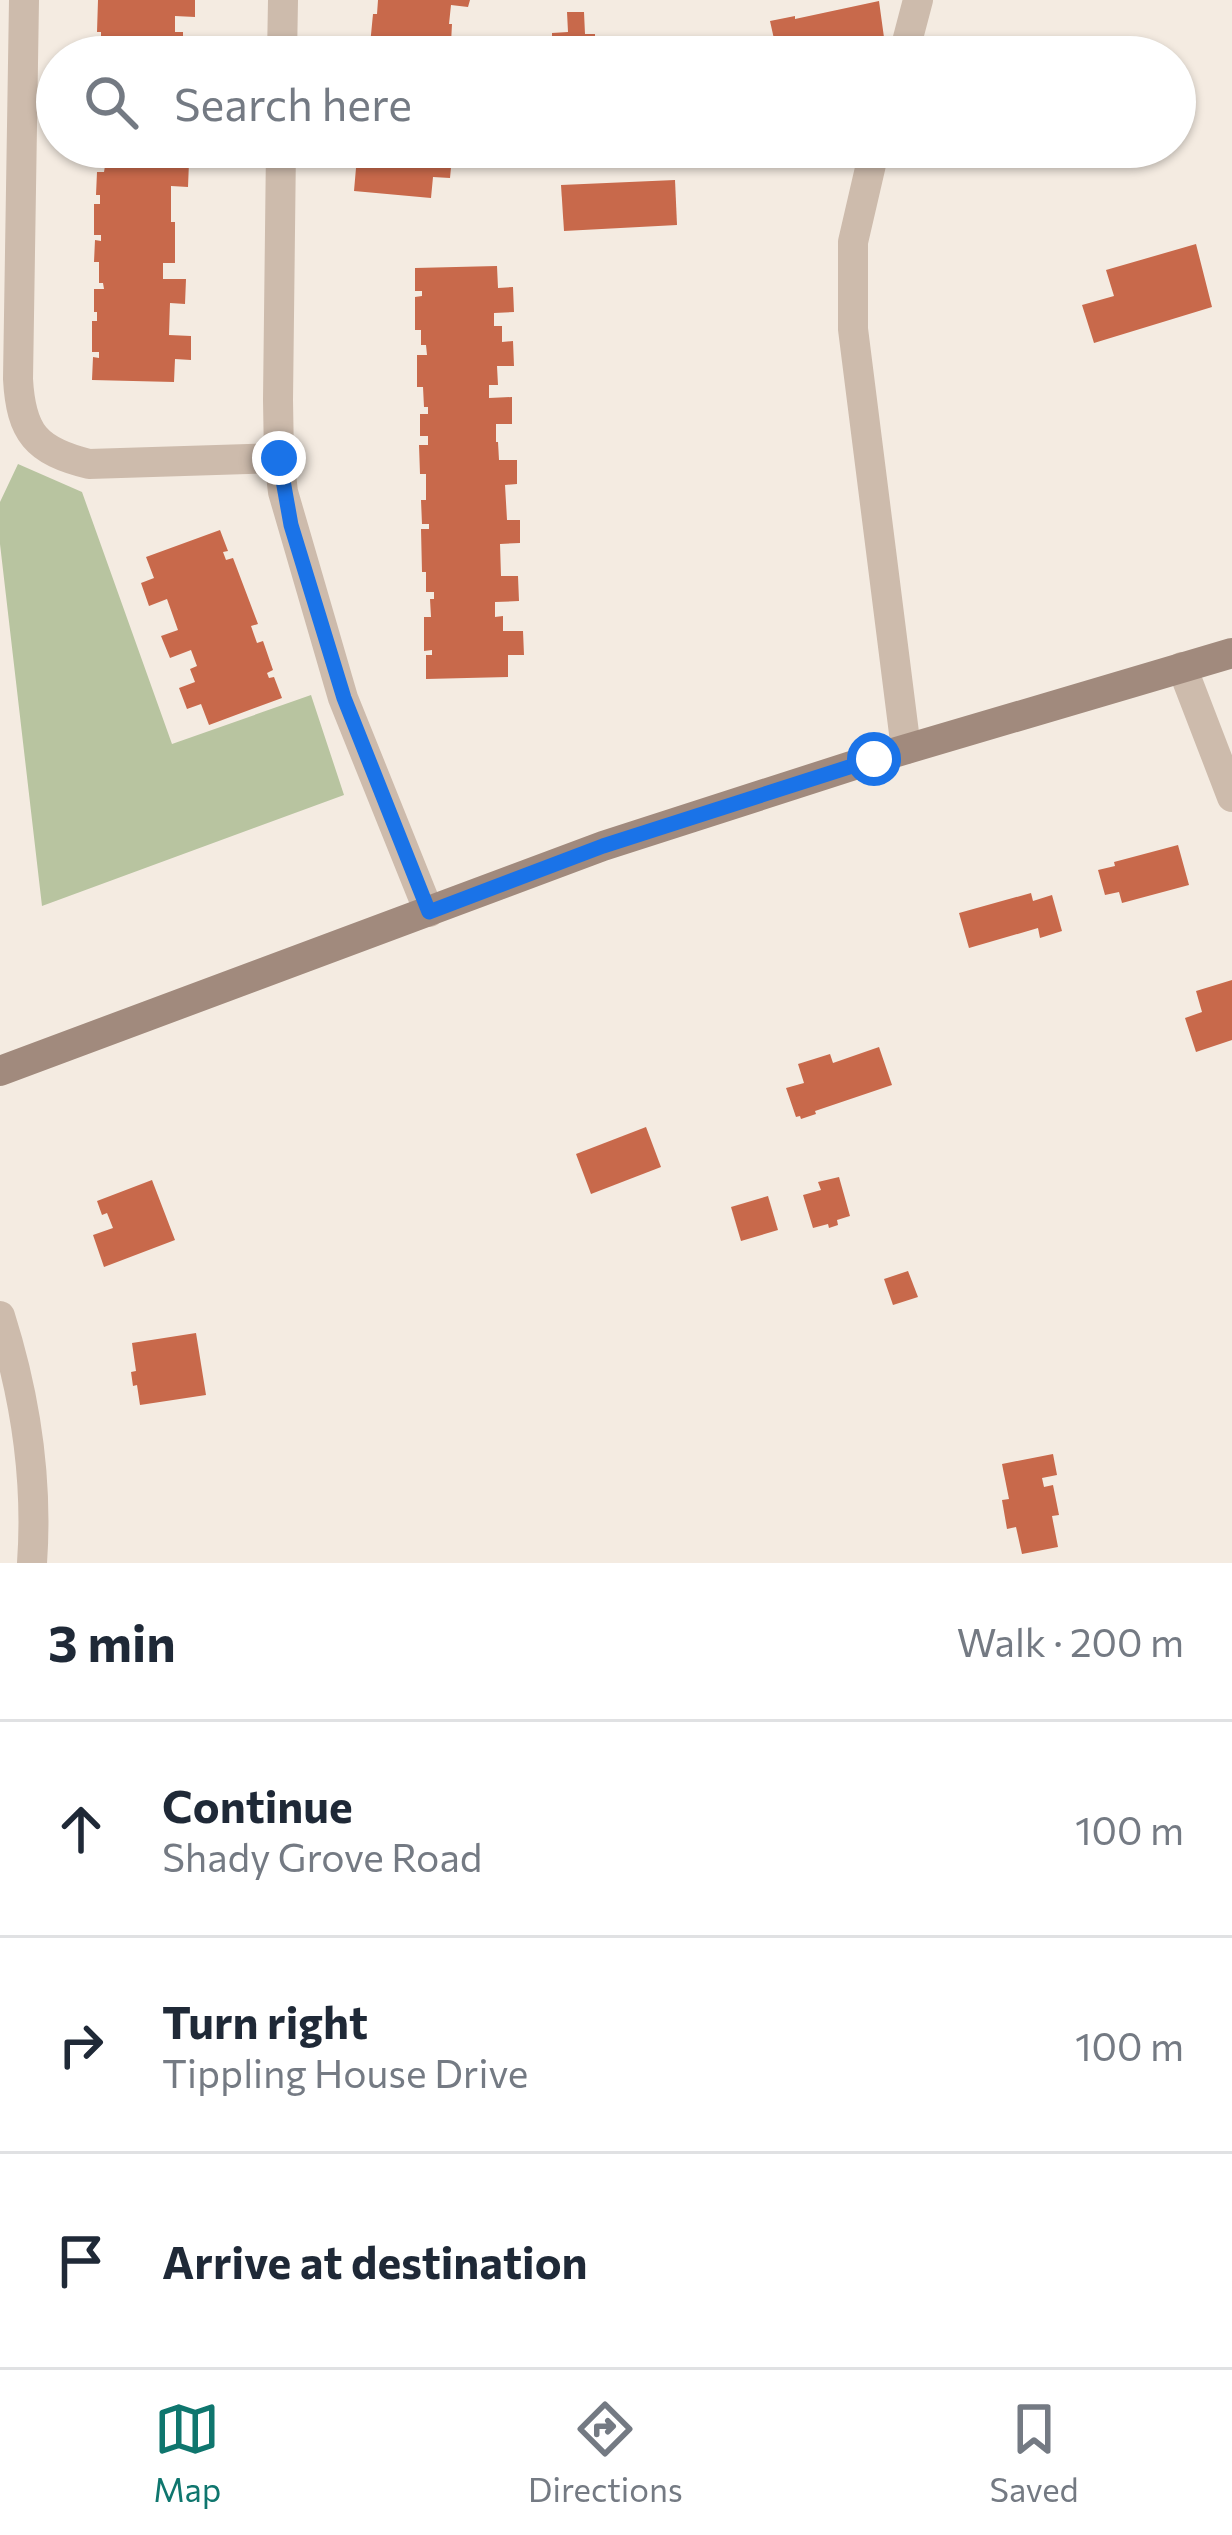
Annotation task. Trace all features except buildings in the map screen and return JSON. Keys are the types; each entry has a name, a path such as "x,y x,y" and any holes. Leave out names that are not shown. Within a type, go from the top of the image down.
{"main road":[{"path":"0,1071 603,846 905,749 1232,653"}],"street":[{"path":"24,0 18,379 20,409 28,430 65,458 89,464 279,458"},
{"path":"282,36 283,0"},
{"path":"908,36 917,0"},
{"path":"281,168 279,458 291,525 344,698 429,912"},
{"path":"870,168 853,242 853,329 905,749"},
{"path":"1182,668 1232,797"},
{"path":"0,1316 15,1364 29,1444 32,1563"}],"green space":[{"path":"18,464 82,492 172,744 311,695 344,795 42,906 0,544 0,502"}],"route":[{"path":"279,458 291,525 344,698 429,912 603,846 874,759"}]}
